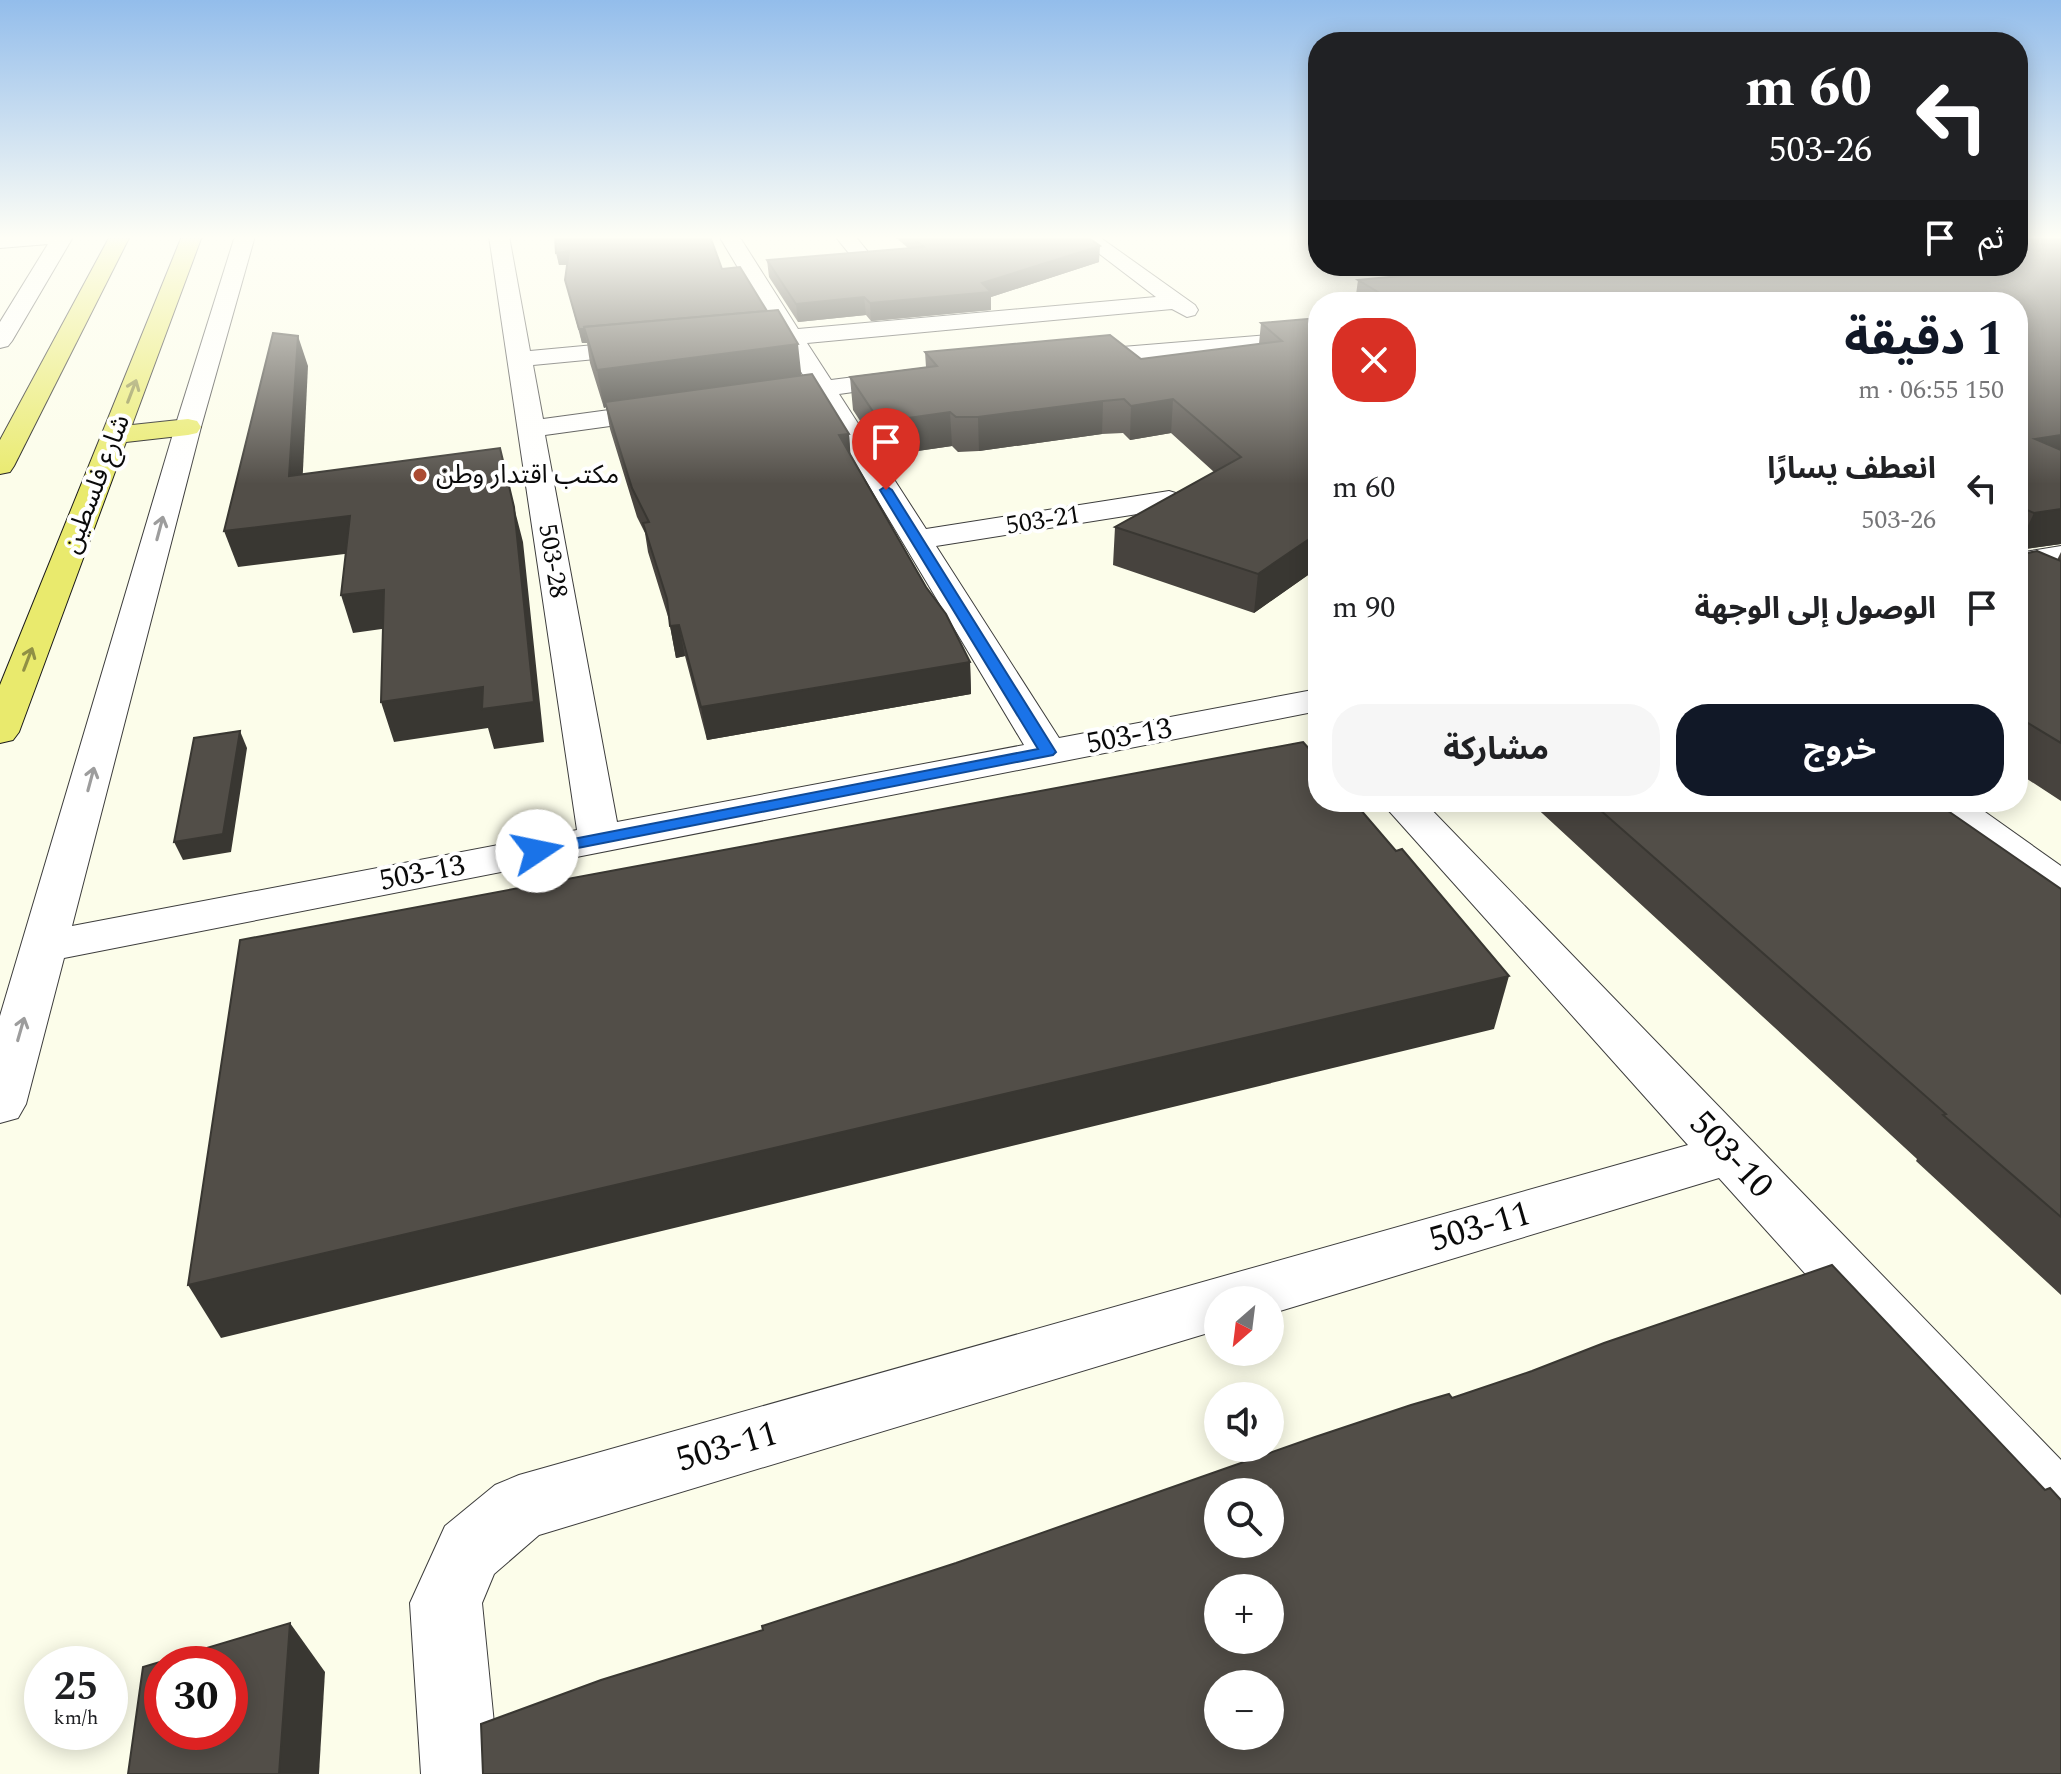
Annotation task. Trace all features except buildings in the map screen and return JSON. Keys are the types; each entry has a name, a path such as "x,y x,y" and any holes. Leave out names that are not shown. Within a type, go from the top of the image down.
{"main road":[{"path":"0,466 22,400 71,319"},
{"name":"شارع فلسطين","path":"0,732 160,319"},
{"path":"115,435 188,427"}],"street":[{"path":"0,341 13,319"},
{"path":"0,1104 220,319"},
{"name":"503-28","path":"513,319 599,839"},
{"path":"785,319 791,334 1048,752"},
{"path":"716,341 791,334 843,334 1001,319"},
{"path":"1198,319 1234,345"},
{"path":"1049,360 1308,339"},
{"path":"520,359 670,345"},
{"path":"733,402 939,372"},
{"path":"531,429 686,408"},
{"name":"503-21","path":"917,540 1169,500"},
{"path":"2028,561 2061,555"},
{"path":"2028,578 2050,590"},
{"name":"503-13","path":"44,947 1048,752 1308,706"},
{"name":"503-10","path":"1410,812 2061,1508"},
{"path":"1958,812 2061,887"},
{"name":"503-11","path":"1279,1286 1730,1154"},
{"name":"503-11","path":"460,1774 446,1603 469,1550 519,1508 1204,1308"}],"place":[{"name":"مكتب اقتدار وطن","path":"420,475"}],"route":[{"path":"537,851 1048,752 886,490"}]}
